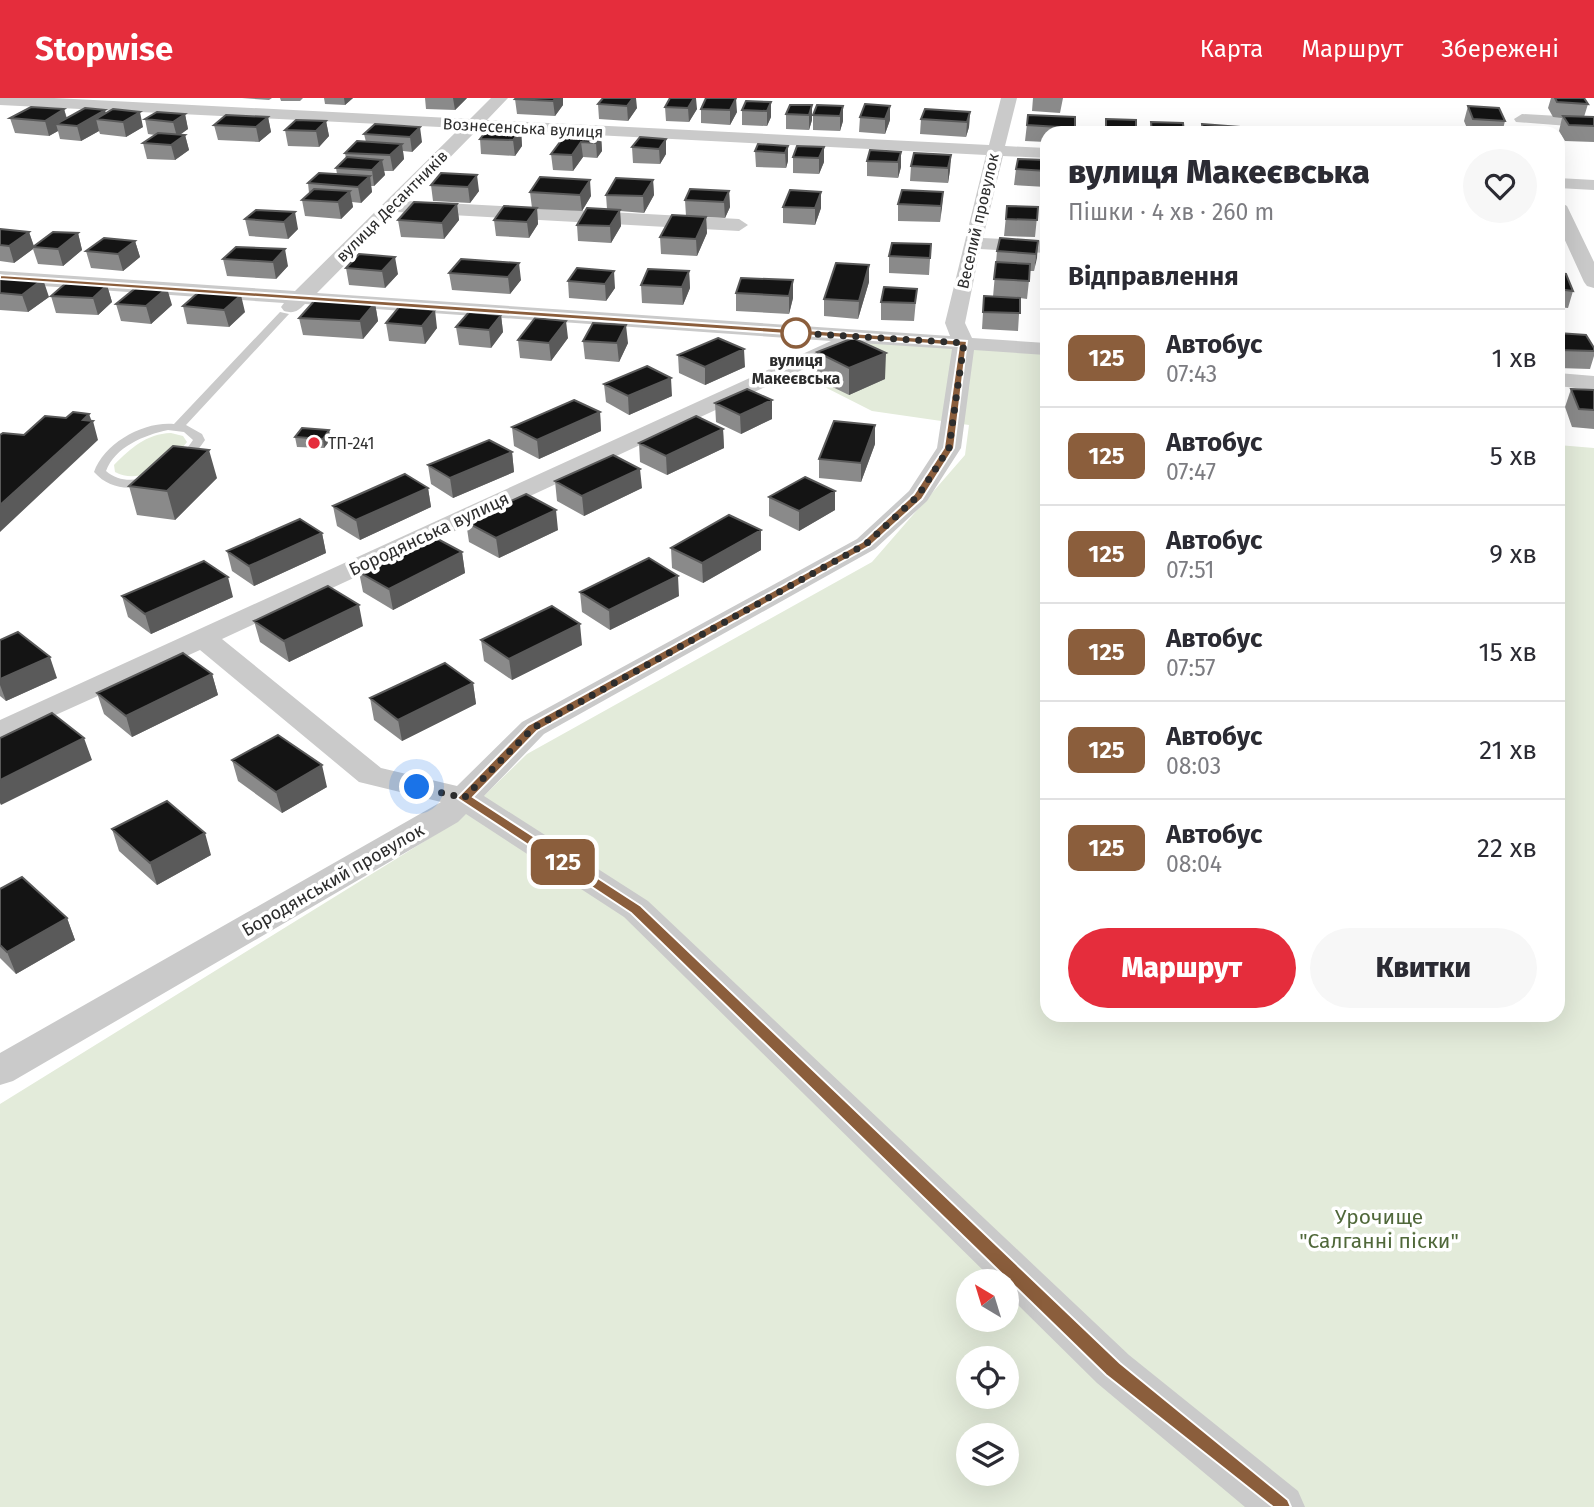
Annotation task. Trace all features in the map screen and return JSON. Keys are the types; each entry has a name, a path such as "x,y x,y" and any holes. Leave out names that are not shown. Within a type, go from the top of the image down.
{"street":[{"name":"вулиця Десантників","path":"285,314 500,98"},
{"name":"Веселий провулок","path":"949,448 964,343 955,323 972,243 1009,98"},
{"name":"Вознесенська вулиця","path":"0,100 1040,153"},
{"path":"1522,120 1594,123"},
{"path":"1565,183 1594,185"},
{"path":"393,206 739,225"},
{"path":"1565,220 1594,279"},
{"path":"972,243 1040,247"},
{"path":"0,277 1040,349"},
{"path":"1569,277 1594,279"},
{"name":"Бородянська вулиця","path":"0,730 857,337"},
{"path":"1565,381 1594,383"},
{"name":"Бородянський провулок","path":"0,1071 447,815 533,728 866,544 918,496 949,448"},
{"path":"203,638 370,775 464,798 636,909 1113,1369 1281,1507"}],"lane":[{"path":"178,427 194,432 199,440 169,471 135,482 118,482 100,472 102,464 130,439 146,431 178,427 285,314"}],"green space":[{"name":"Урочище \"Салганні піски\"","path":"875,340 1040,351 1040,1022 1565,1022 1565,446 1594,448 1594,1507 0,1507 0,1104 459,820 527,754 872,562 965,455 969,425 872,411 803,376"},
{"path":"171,433 183,436 187,442 173,458 145,474 125,476 115,472 114,465 140,443 154,436"}],"building":[{"path":"516,98 556,98 553,101"},
{"path":"603,98 633,98 627,106 598,104"},
{"path":"670,98 694,98 688,108 665,107"},
{"path":"706,98 736,98 730,110 701,109"},
{"path":"1555,98 1584,98 1588,104 1557,102"},
{"path":"746,101 771,102 767,111 742,110"},
{"path":"865,104 890,106 885,119 860,117"},
{"path":"790,105 812,105 809,115 786,114"},
{"path":"817,105 843,106 840,116 813,115"},
{"path":"1468,106 1499,108 1505,121 1473,119"},
{"path":"31,107 64,109 45,121 10,118"},
{"path":"85,108 105,110 77,126 56,124"},
{"path":"113,109 140,112 123,122 96,119"},
{"path":"925,109 970,112 967,122 921,119"},
{"path":"157,112 185,114 173,122 145,119"},
{"path":"226,115 268,117 256,127 214,125"},
{"path":"1028,115 1075,117 1075,126 1027,125"},
{"path":"1563,116 1594,117 1594,126 1569,125"},
{"path":"1106,119 1136,120 1136,126 1106,126"},
{"path":"296,120 326,121 316,131 285,130"},
{"path":"1151,122 1183,123 1183,126 1151,126"},
{"path":"375,124 420,127 410,137 364,134"},
{"path":"488,129 521,130 513,140 480,139"},
{"path":"158,133 185,135 171,145 143,143"},
{"path":"566,134 601,135 596,143 581,142 572,155 551,154"},
{"path":"640,137 666,139 659,149 632,147"},
{"path":"357,141 402,144 390,155 345,153"},
{"path":"758,144 788,146 785,153 755,151"},
{"path":"797,146 824,147 819,158 793,157"},
{"path":"870,150 901,152 898,162 867,161"},
{"path":"914,153 951,155 948,168 911,166"},
{"path":"347,157 382,160 372,170 336,168"},
{"path":"1018,159 1040,160 1040,171 1016,169"},
{"path":"319,173 370,176 358,187 308,183"},
{"path":"441,173 477,175 468,187 431,185"},
{"path":"540,177 590,180 580,195 530,192"},
{"path":"616,178 653,180 643,196 606,195"},
{"path":"314,189 350,191 338,202 302,200"},
{"path":"690,189 729,191 724,202 685,200"},
{"path":"790,190 821,192 815,208 783,207"},
{"path":"902,190 943,192 941,206 898,204"},
{"path":"414,202 457,204 442,223 398,220"},
{"path":"504,206 537,208 527,222 494,220"},
{"path":"1007,206 1038,207 1037,220 1006,219"},
{"path":"587,208 620,210 610,226 577,225"},
{"path":"256,210 295,212 284,222 245,219"},
{"path":"672,215 706,217 696,239 660,237"},
{"path":"0,229 29,232 9,246 0,245"},
{"path":"53,232 78,233 58,249 33,247"},
{"path":"104,238 135,241 118,254 86,251"},
{"path":"1000,238 1038,241 1036,254 997,251"},
{"path":"892,243 931,244 930,258 889,256"},
{"path":"236,247 285,249 273,262 223,259"},
{"path":"359,254 395,257 382,271 346,268"},
{"path":"461,259 519,263 508,277 449,273"},
{"path":"996,262 1030,264 1029,281 994,279"},
{"path":"836,263 869,265 859,301 824,299"},
{"path":"577,268 614,271 605,284 568,281"},
{"path":"648,269 689,271 682,287 641,285"},
{"path":"1565,274 1566,274 1573,291 1565,290"},
{"path":"0,275 43,279 22,295 0,293"},
{"path":"741,278 793,280 789,296 736,293"},
{"path":"66,283 107,285 93,298 51,296"},
{"path":"138,286 167,288 146,306 116,304"},
{"path":"884,287 917,289 915,303 881,302"},
{"path":"200,291 241,295 224,310 183,306"},
{"path":"984,296 1020,298 1020,313 983,312"},
{"path":"315,300 375,303 360,321 299,318"},
{"path":"399,307 435,310 422,326 386,323"},
{"path":"469,312 501,315 489,330 456,327"},
{"path":"535,318 566,321 549,343 518,340"},
{"path":"593,323 626,325 617,343 583,341"},
{"path":"1565,334 1586,335 1594,351 1565,350"},
{"path":"718,338 744,349 705,367 678,355"},
{"path":"853,338 886,353 849,368 817,352"},
{"path":"647,366 671,378 628,396 604,384"},
{"path":"747,389 772,400 740,415 715,403"},
{"path":"1571,389 1594,390 1594,410 1579,409"},
{"path":"574,400 600,412 537,440 512,427"},
{"path":"73,412 89,414 83,420 93,421 0,505 0,435 24,435 45,416 66,418"},
{"path":"696,416 723,429 666,456 639,443"},
{"path":"834,421 875,425 861,463 819,459"},
{"path":"302,428 329,430 323,439 295,437"},
{"path":"489,440 512,452 450,478 428,465"},
{"path":"173,446 209,450 167,491 129,486"},
{"path":"613,455 640,469 582,496 555,481"},
{"path":"405,474 428,488 356,520 333,506"},
{"path":"805,477 835,491 799,511 769,497"},
{"path":"526,494 556,510 496,538 466,522"},
{"path":"729,515 761,530 702,563 671,548"},
{"path":"300,519 322,533 249,566 227,551"},
{"path":"432,536 462,552 389,589 359,572"},
{"path":"649,558 678,576 609,610 580,592"},
{"path":"204,561 228,577 145,614 122,596"},
{"path":"328,586 359,605 284,641 254,621"},
{"path":"552,606 580,624 509,659 481,640"},
{"path":"18,632 50,657 0,679 0,640"},
{"path":"183,653 212,674 126,716 97,693"},
{"path":"445,663 473,683 398,720 370,698"},
{"path":"52,713 84,738 0,780 0,738"},
{"path":"278,735 322,765 276,792 232,760"},
{"path":"167,801 205,833 150,863 112,829"},
{"path":"22,877 67,918 7,952 0,945 0,889"}],"bus line":[{"name":"125","path":"0,277 964,343 949,448 918,496 866,544 533,728 464,798 636,909 1113,1369 1280,1507"}],"place":[{"name":"вулиця Макеєвська","path":"796,333"},
{"name":"ТП-241","path":"314,443"}],"route":[{"path":"417,787 464,798 533,728 866,544 918,496 949,448 964,343 796,333"}]}
